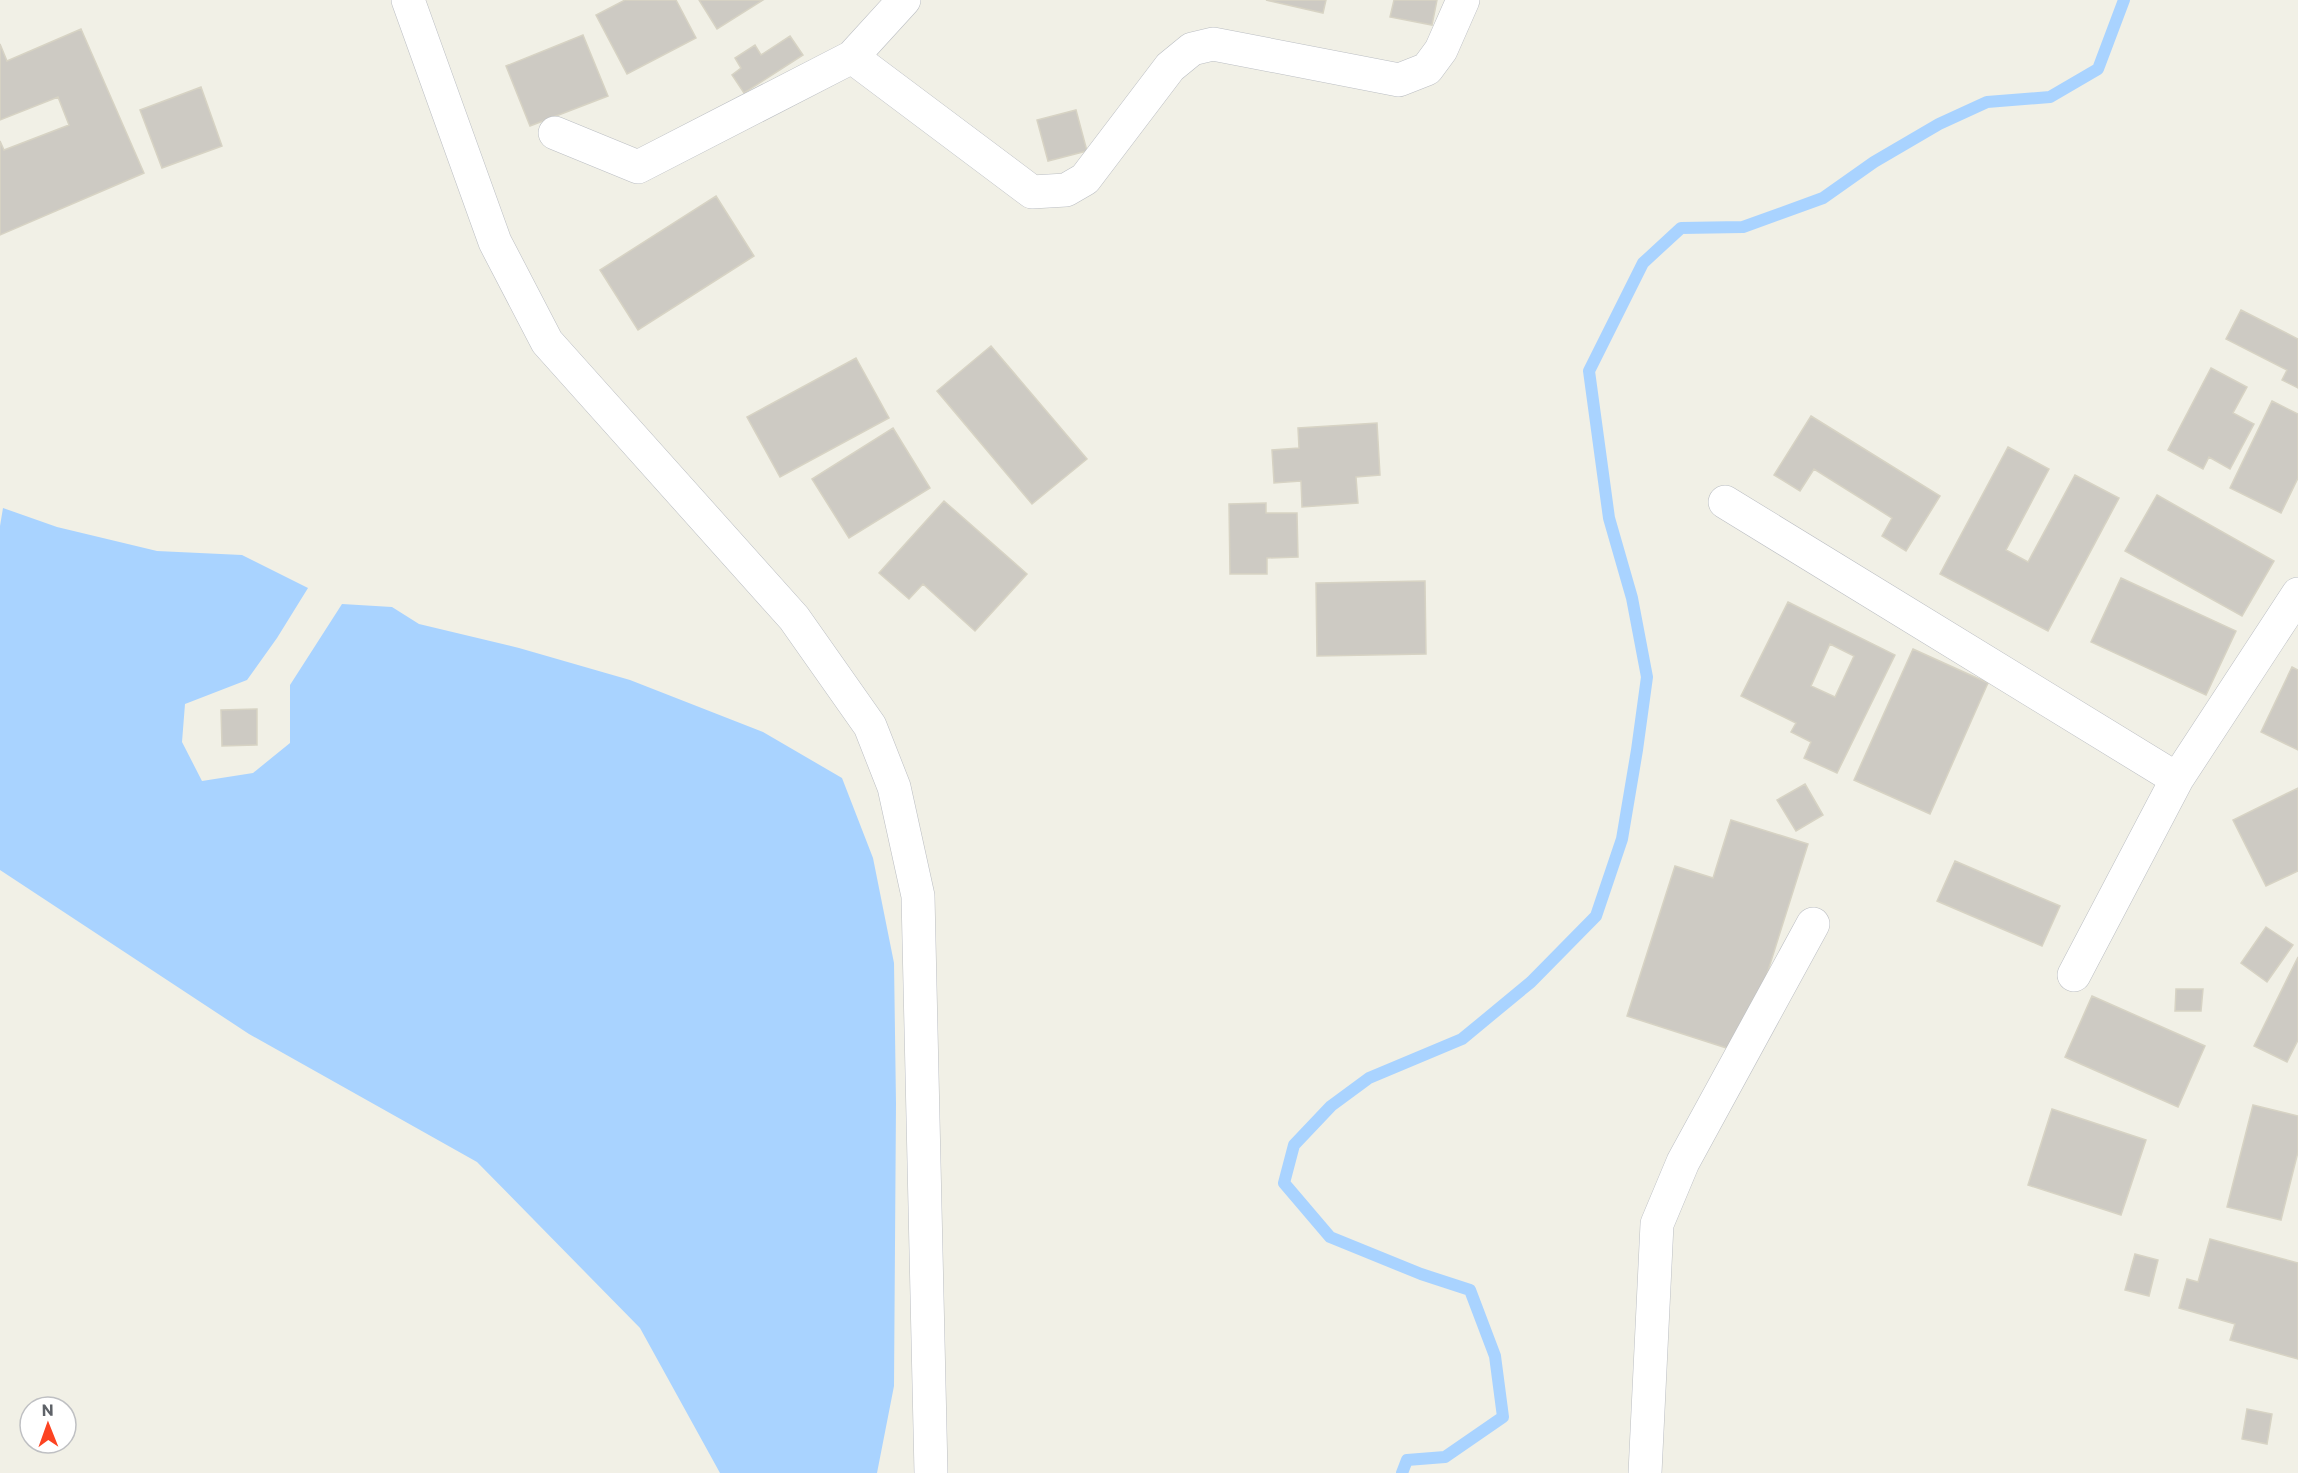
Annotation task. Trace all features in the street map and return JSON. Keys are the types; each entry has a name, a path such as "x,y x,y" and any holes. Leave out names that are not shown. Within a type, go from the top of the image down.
{"street":[{"path":"408,0 495,242 547,342 794,618 870,726 894,787 918,896 931,1473"},
{"path":"555,134 638,167 852,57 904,0"},
{"path":"852,57 1032,192 1066,190 1085,179 1170,67 1192,49 1213,44 1399,80 1427,69 1441,50 1463,0"},
{"path":"1725,502 2177,779"},
{"path":"2074,975 2177,779 2298,594"},
{"path":"1645,1473 1657,1224 1683,1162 1813,924"}],"water":[{"path":"3,508 57,527 157,551 242,555 308,588 247,680 185,704 182,742 202,781 253,773 290,743 290,685 342,604 392,607 419,624 519,648 630,680 763,732 842,778 873,858 894,963 896,1103 894,1386 877,1473 720,1473 640,1328 477,1162 249,1034 0,870 0,526"}],"building":[{"path":"625,0 676,0 696,38 627,74 596,15"},
{"path":"699,0 763,0 717,29"},
{"path":"1266,0 1326,0 1323,13"},
{"path":"1394,0 1437,0 1432,25 1390,17"},
{"path":"81,29 144,173 0,235 0,141 4,150 69,125 58,97 0,120 0,44 7,61"},
{"path":"583,35 608,96 530,126 506,66"},
{"path":"790,36 803,55 744,93 732,75 741,68 735,58 755,45 761,55"},
{"path":"201,87 222,146 162,168 140,110"},
{"path":"1076,110 1087,151 1048,161 1037,120"},
{"path":"716,196 754,256 638,330 600,270"},
{"path":"2241,310 2298,339 2298,388 2282,380 2287,370 2226,339"},
{"path":"991,346 1087,459 1032,504 937,391"},
{"path":"856,358 889,418 780,477 747,417"},
{"path":"2211,368 2247,387 2233,413 2254,424 2230,469 2209,457 2203,469 2168,450"},
{"path":"2272,401 2298,414 2298,478 2281,513 2230,488"},
{"path":"1811,416 1940,496 1906,551 1882,536 1892,518 1814,469 1800,491 1774,475"},
{"path":"1377,423 1380,475 1356,477 1358,503 1302,507 1301,481 1274,483 1272,450 1299,448 1298,428"},
{"path":"893,428 930,488 849,538 812,479"},
{"path":"2008,447 2049,469 2006,550 2028,562 2075,475 2119,498 2048,631 1940,574"},
{"path":"2157,495 2274,561 2242,616 2125,551"},
{"path":"944,501 1027,574 975,631 923,584 909,599 879,573"},
{"path":"1266,503 1266,513 1297,513 1298,557 1267,558 1267,574 1230,574 1229,504"},
{"path":"2121,578 2236,631 2206,695 2091,642"},
{"path":"1425,581 1426,654 1317,656 1316,583"},
{"path":"1788,602 1895,655 1837,773 1804,758 1811,742 1791,732 1796,723 1741,696","holes":["1830,644 1854,656 1835,697 1811,686"]},
{"path":"1913,649 1988,683 1930,814 1854,780"},
{"path":"2292,667 2298,670 2298,750 2261,732"},
{"path":"257,709 257,745 222,746 221,710"},
{"path":"1805,784 1823,815 1796,831 1777,800"},
{"path":"2298,788 2298,871 2266,886 2233,820"},
{"path":"1731,820 1808,844 1742,1053 1627,1016 1675,866 1713,878"},
{"path":"1955,861 2060,906 2042,946 1937,901"},
{"path":"2266,927 2293,945 2267,982 2241,963"},
{"path":"2298,957 2298,1040 2287,1062 2254,1046"},
{"path":"2176,989 2203,989 2201,1011 2175,1011"},
{"path":"2092,996 2205,1046 2178,1107 2065,1057"},
{"path":"2253,1105 2298,1116 2298,1152 2281,1220 2227,1207"},
{"path":"2052,1109 2146,1140 2121,1215 2028,1185"},
{"path":"2210,1239 2298,1263 2298,1359 2230,1340 2235,1324 2179,1308 2187,1279 2198,1282"},
{"path":"2135,1254 2158,1260 2149,1296 2125,1290"},
{"path":"2247,1409 2272,1414 2267,1444 2242,1439"}],"waterway":[{"path":"1402,1473 1407,1460 1445,1457 1503,1417 1495,1356 1470,1290 1421,1274 1330,1237 1284,1183 1294,1145 1331,1106 1369,1078 1462,1039 1531,982 1596,916 1622,839 1647,677 1632,598 1609,518 1589,371 1643,263 1681,228 1743,227 1823,198 1874,162 1939,124 1987,102 2050,97 2098,69 2124,0"}]}
